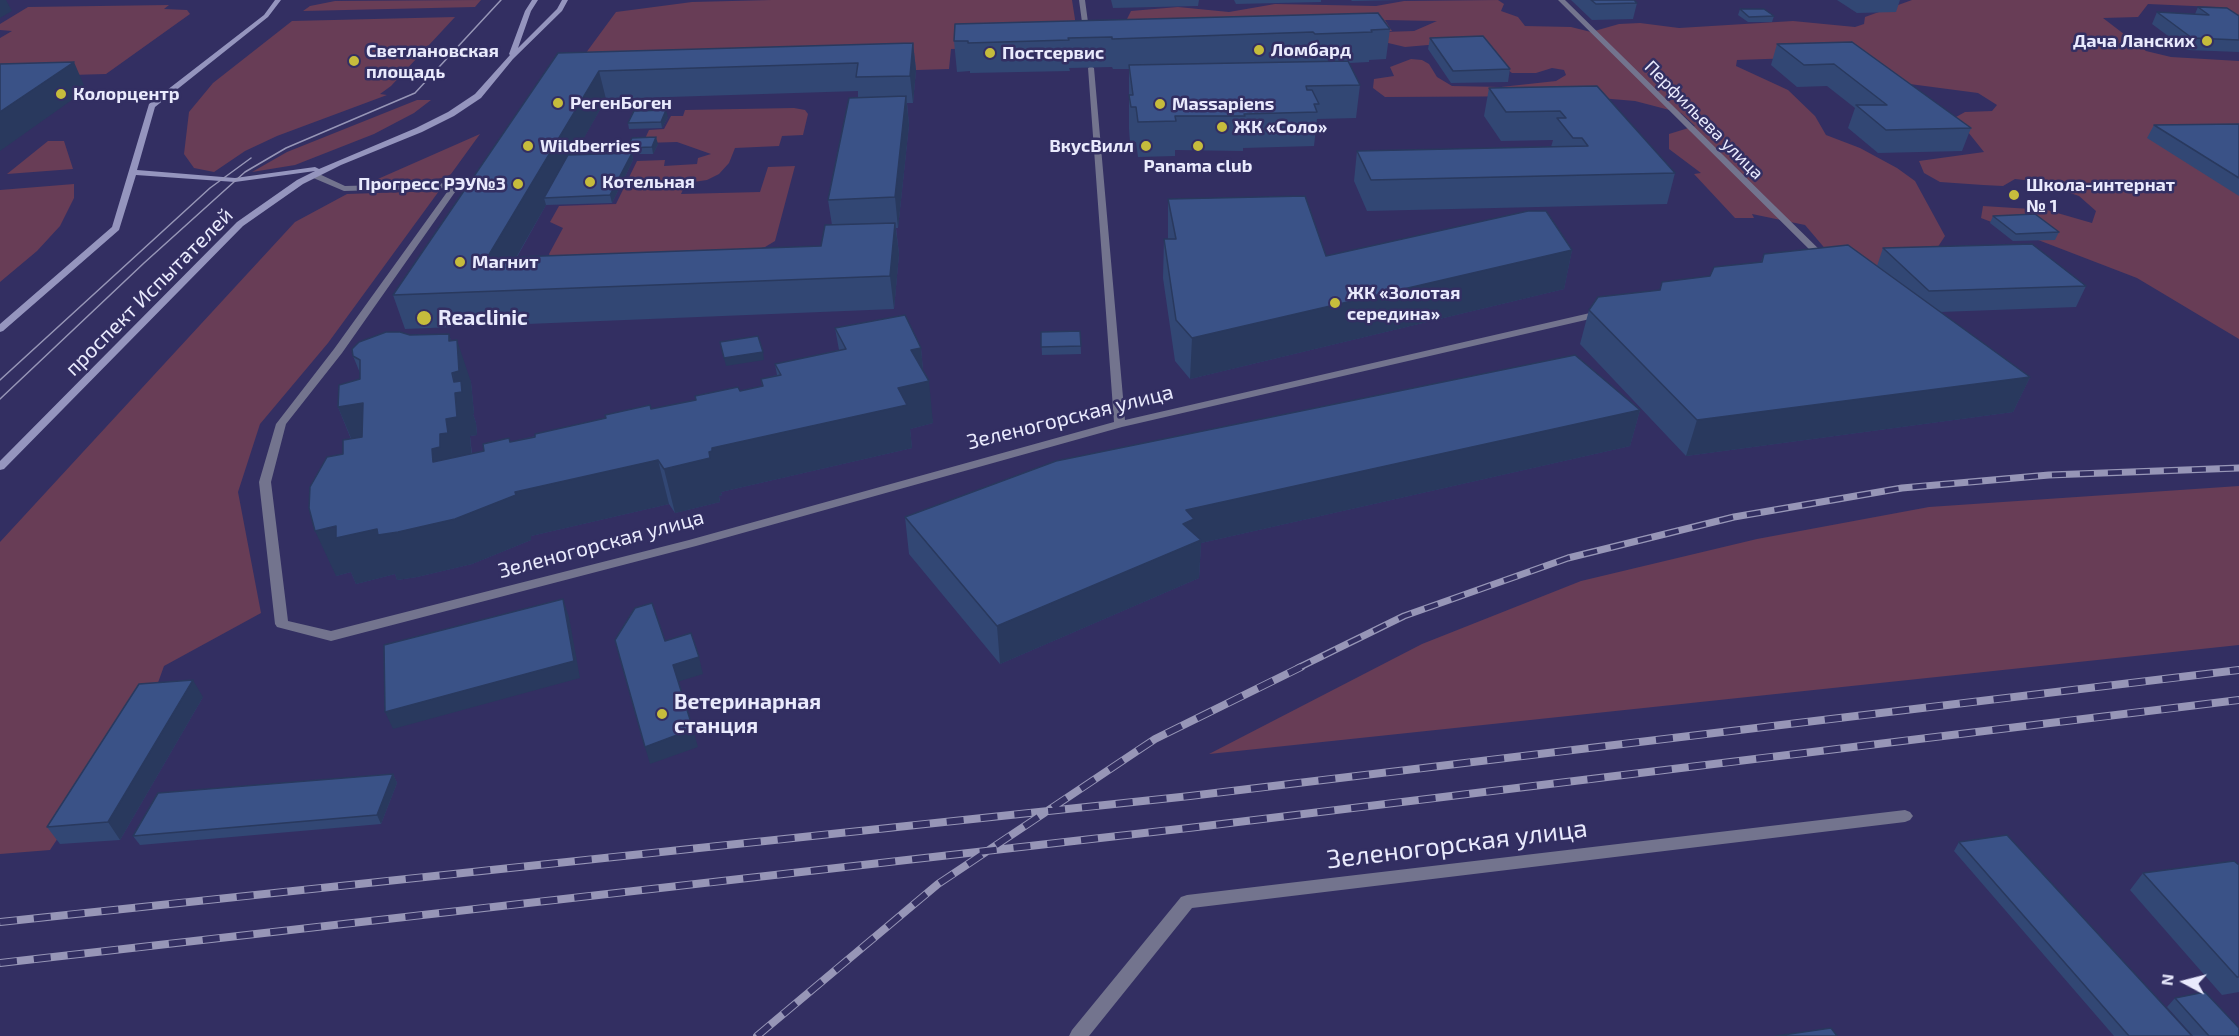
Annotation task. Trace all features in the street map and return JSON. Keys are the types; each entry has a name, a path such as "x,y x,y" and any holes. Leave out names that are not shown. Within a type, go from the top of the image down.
{"main road":[{"path":"266,16 278,0"},
{"path":"0,329 116,228 152,106 289,0"},
{"path":"511,58 528,11 535,0"},
{"path":"132,172 235,180 305,172 338,163 451,114 478,96 511,58 560,10 565,0"},
{"name":"проспект Испытателей","path":"0,467 240,224 314,175 338,163"}],"street":[{"path":"1082,0 1088,44"},
{"name":"Перфильева улица","path":"1561,0 1821,262"},
{"path":"1091,68 1120,424"},
{"name":"Зеленогорская улица","path":"314,175 344,189 456,185 338,351 281,424 265,482 282,624 331,636 692,543 1120,424 1609,311"},
{"name":"Зеленогорская улица","path":"1078,1036 1187,902 1905,816"}],"shaded area":[{"path":"481,0 475,7 303,11 310,6 335,1"},
{"path":"1072,0 1079,45 951,49 949,69 630,79 580,61 616,12 692,2"},
{"name":"Школа-интернат № 1","path":"1498,0 1504,4 1501,11 1518,17 1525,26 1571,27 1591,32 1619,24 1640,23 1679,28 1793,21 1855,27 1864,24 1865,17 1912,0 2239,0 2239,15 2215,7 2148,4 2138,17 2103,18 2146,51 2171,57 2239,61 2239,339 2137,278 1981,218 1983,206 2047,210 2092,223 2096,211 2079,196 2035,181 2015,179 2003,186 1940,182 1924,173 1919,161 1984,152 1956,117 1965,112 1992,111 1997,105 1978,93 1902,83 1853,56 1737,60 1736,66 1788,90 1815,116 1826,135 1860,148 1897,168 1915,181 1945,236 1924,268 1876,268 1828,252 1805,225 1752,214 1754,218 1735,218 1694,174 1701,173 1669,149 1669,134 1695,126 1681,113 1635,101 1576,96 1385,97 1373,88 1374,79 1394,76 1390,67 1411,59 1422,60 1429,64 1437,77 1452,86 1501,87 1556,81 1566,75 1564,70 1552,68 1536,73 1512,73 1477,47 1428,45 1405,47 1384,42 1384,32 1414,31 1437,21 1385,20 1392,31 1295,33 1133,26 1127,19 1131,11 1178,7 1229,12 1275,4 1376,6 1404,1"},
{"path":"169,5 164,9 187,10 190,14 106,74 0,77 0,38 12,31 0,30 0,24 28,7"},
{"path":"455,17 391,86 380,94 387,95 277,136 245,151 214,172 194,168 184,154 189,112 213,83 292,21"},
{"path":"417,100 431,100 414,113 374,134 295,165 252,172 287,152"},
{"path":"794,108 805,110 808,114 803,135 782,136 779,146 735,148 729,163 719,174 707,180 686,183 681,194 760,192 768,167 795,166 775,241 751,251 552,259 549,254 563,228 550,222 559,206 616,204 637,161 665,160 664,166 697,164 698,158 711,154 677,142 643,143 649,130 664,129 671,116 683,116 685,110"},
{"path":"480,134 451,174 446,177 432,180 371,182"},
{"path":"48,141 64,141 73,169 7,174"},
{"path":"74,184 74,198 60,226 37,251 0,282 0,190"},
{"path":"439,191 328,343 260,424 238,492 261,613 164,666 155,691 50,850 0,854 0,542 295,222 347,194"},
{"path":"2239,486 2239,645 1209,754 1422,644 1581,581 1757,539 1929,507"}],"building":[{"path":"1591,0 1634,0 1637,3 1596,4"},
{"path":"2198,7 2227,8 2239,16 2239,40 2192,38 2157,12 2209,15"},
{"path":"1740,9 1764,9 1774,16 1749,17"},
{"path":"1378,13 1390,29 1315,34 1313,32 1112,39 1112,37 1068,38 1069,40 968,43 968,41 954,41 955,24"},
{"path":"1483,36 1510,69 1453,71 1430,38"},
{"path":"1852,42 1971,128 1886,130 1856,105 1887,105 1834,64 1804,65 1777,44"},
{"path":"913,43 910,76 856,77 858,63 599,71 487,258 821,246 825,225 895,223 890,276 393,295 558,53"},
{"path":"1348,61 1360,85 1306,86 1307,90 1312,90 1319,104 1314,104 1317,112 1244,114 1245,116 1175,116 1176,121 1138,122 1136,107 1131,107 1129,95 1133,95 1129,65"},
{"path":"74,62 0,112 0,64"},
{"path":"1597,86 1675,173 1371,180 1357,151 1588,146 1582,138 1573,138 1557,118 1566,118 1560,111 1506,112 1489,88"},
{"path":"906,96 895,197 828,200 849,98"},
{"path":"666,110 661,122 628,123 634,111"},
{"path":"2239,124 2239,178 2154,125"},
{"path":"656,137 652,147 627,148 632,138"},
{"name":"Котельная","path":"632,153 610,195 544,198 568,155"},
{"path":"1305,196 1326,256 1528,211 1546,211 1572,250 1192,338 1176,320 1164,239 1176,239 1168,199"},
{"path":"2035,214 2059,232 2016,234 1993,216"},
{"path":"2032,244 2086,286 1929,291 1883,248"},
{"path":"1848,245 2030,377 1697,420 1589,310 1598,297 1660,290 1662,282 1710,276 1714,267 1762,262 1764,254"},
{"path":"905,315 921,348 911,350 929,381 898,388 907,405 712,448 709,452 710,458 664,469 658,460 515,492 516,495 455,519 398,532 378,535 377,529 336,538 336,526 315,531 309,508 310,487 327,457 343,454 343,440 362,437 363,403 338,407 339,385 360,379 360,360 353,356 352,349 359,342 386,332 410,335 449,334 449,341 457,340 459,371 452,373 454,382 461,381 462,392 455,393 457,417 446,419 448,433 440,434 440,447 432,449 433,462 484,451 483,444 509,438 510,442 535,437 535,434 606,418 605,415 650,405 651,409 696,400 695,396 738,387 740,391 763,386 761,379 781,375 775,364 846,349 835,328"},
{"path":"1080,331 1081,346 1041,347 1041,332"},
{"path":"758,336 763,352 724,358 720,342"},
{"path":"1575,355 1640,410 1186,510 1194,519 1183,524 1201,540 997,626 905,517 1056,461"},
{"path":"563,599 574,661 385,712 384,645"},
{"name":"Ветеринарная станция","path":"652,603 665,641 691,633 699,657 673,665 693,729 645,747 615,640 635,608"},
{"path":"193,680 108,822 47,827 139,684"},
{"path":"393,774 377,815 133,836 158,793"},
{"path":"2007,835 2192,1036 2129,1036 1959,842"},
{"path":"2234,861 2239,865 2239,977 2143,873"},
{"path":"2205,992 2239,1028 2239,1036 2209,1036 2175,998"},
{"path":"1831,1028 1837,1036 1776,1036"}],"tram line":[{"path":"0,399 144,263 245,172 286,148 415,93 501,0"},
{"path":"0,380 210,188 251,158"}],"railway":[{"path":"1298,668 1404,616 1568,558 1734,517 1902,488 2049,475 2239,468"},
{"path":"1047,811 1155,739 1301,667"},
{"path":"1047,811 2239,670"},
{"path":"988,851 2239,700"},
{"path":"0,922 1047,811"},
{"path":"988,851 1047,811"},
{"path":"0,963 988,851"},
{"path":"757,1036 938,884 988,851"}],"place":[{"name":"Дача Ланских","path":"2207,41"},
{"name":"Ломбард","path":"1259,50"},
{"name":"Постсервис","path":"990,53"},
{"name":"Светлановская площадь","path":"354,61"},
{"name":"Колорцентр","path":"61,94"},
{"name":"РегенБоген","path":"558,103"},
{"name":"Massapiens","path":"1160,104"},
{"name":"ЖК «Соло»","path":"1222,127"},
{"name":"Wildberries","path":"528,146"},
{"name":"ВкусВилл","path":"1146,146"},
{"name":"Panama club","path":"1198,146"},
{"name":"Котельная","path":"590,182"},
{"name":"Прогресс РЭУ№3","path":"518,184"},
{"name":"Школа-интернат № 1","path":"2014,195"},
{"name":"Магнит","path":"460,262"},
{"name":"ЖК «Золотая середина»","path":"1335,303"},
{"name":"Reaclinic","path":"424,318"},
{"name":"Ветеринарная станция","path":"662,714"}]}
